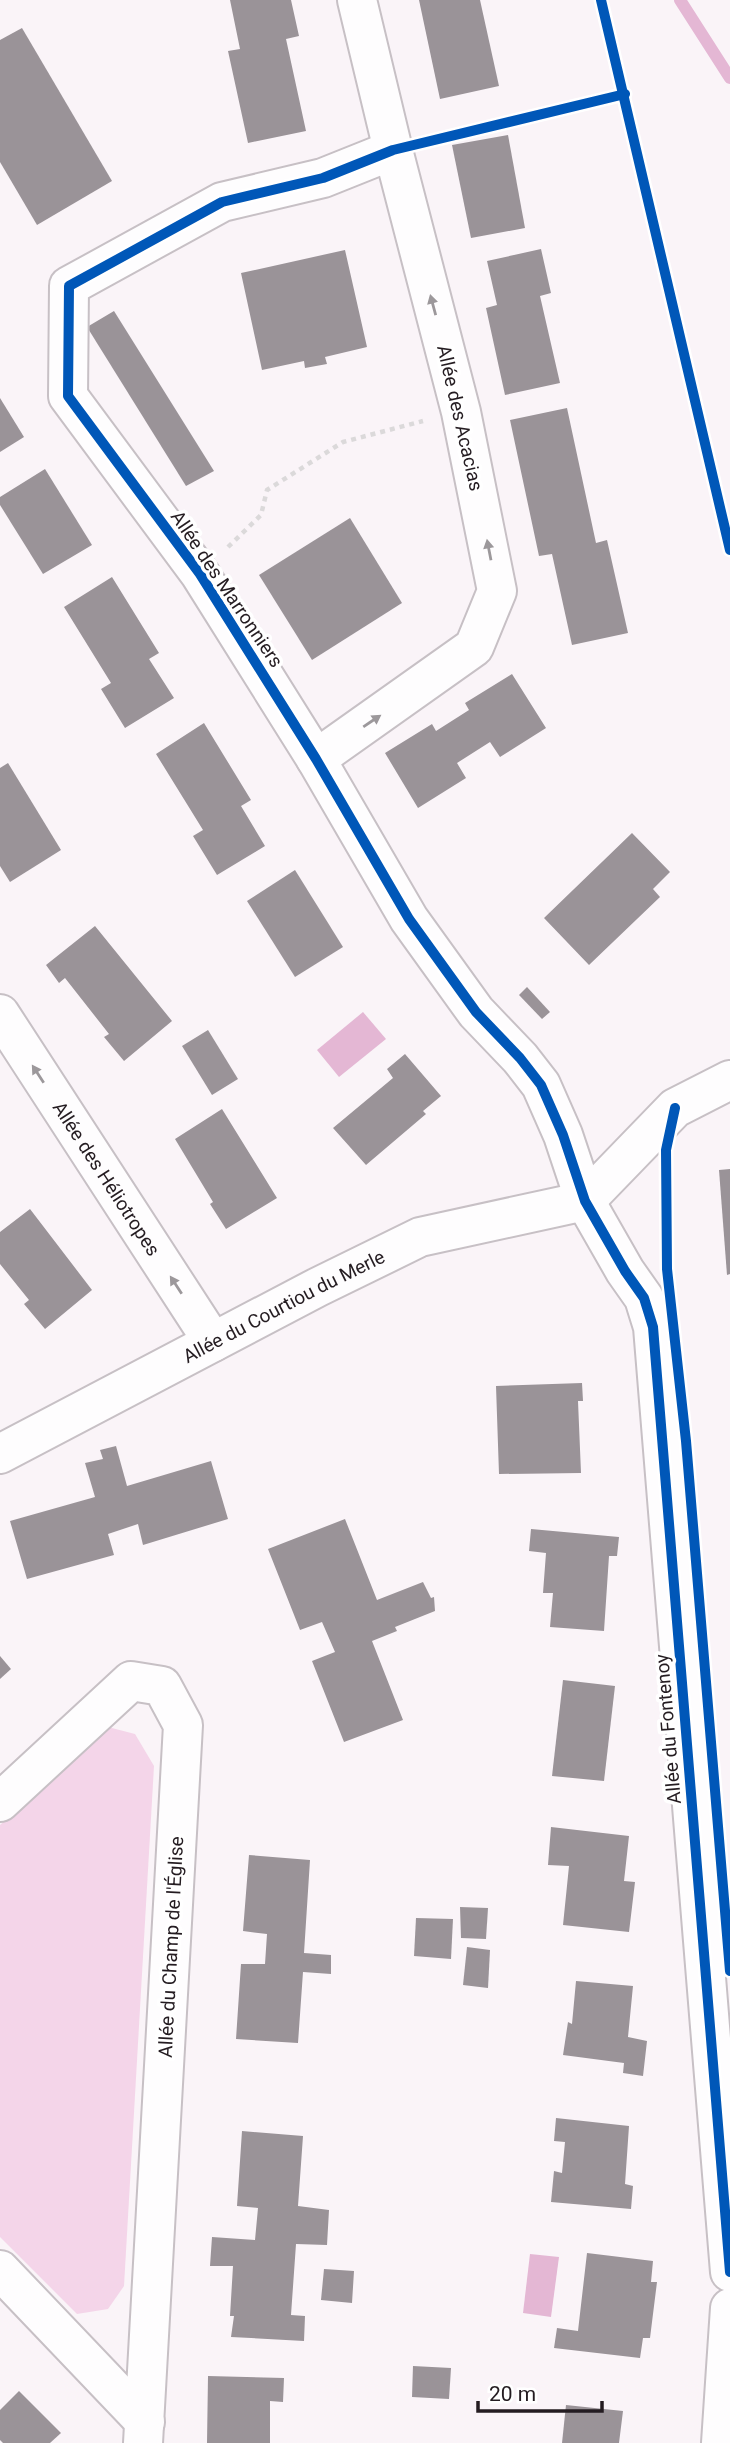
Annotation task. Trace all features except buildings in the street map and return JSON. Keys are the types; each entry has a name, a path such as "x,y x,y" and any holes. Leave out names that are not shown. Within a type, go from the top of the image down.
{"street":[{"name":"Allée des Acacias","path":"316,759 474,647 497,591 461,412 357,0"},
{"name":"Allée des Marronniers","path":"393,150 323,178 222,202 69,286 68,396 200,574 316,759 409,919 476,1012 520,1058 541,1085 563,1135 585,1201"},
{"name":"Allée des Héliotropes","path":"0,1014 213,1342"},
{"path":"585,1201 675,1108 730,1080"},
{"name":"Allée du Courtiou du Merle","path":"0,1454 420,1237 585,1201"},
{"name":"Allée du Fontenoy","path":"585,1201 625,1271 644,1298 653,1327 730,2272"},
{"name":"Allée du Champ de l'Église","path":"0,1802 131,1681 162,1686 183,1725 144,2433"},
{"name":"Allée du Champ de l'Église","path":"0,2270 144,2433"},
{"path":"721,2443 730,2308"}],"path":[{"path":"200,574 261,515 267,490 343,442 461,412"}],"shaded area":[{"path":"363,1012 386,1039 339,1077 317,1050"},
{"path":"108,1727 135,1734 154,1766 124,2286 108,2309 77,2314 0,2237 0,1825"},
{"path":"530,2254 559,2257 551,2317 523,2313"}],"waterway":[{"path":"680,0 730,78"}],"cycle path":[{"path":"601,0 730,550"},
{"path":"625,94 393,150 323,178 222,202 69,286 68,396 200,574 316,759 409,919 476,1012 520,1058 541,1085 563,1135 585,1201 625,1271 644,1298 653,1327 730,2272"},
{"path":"675,1108 666,1150 667,1269 686,1441 730,1971"}]}
